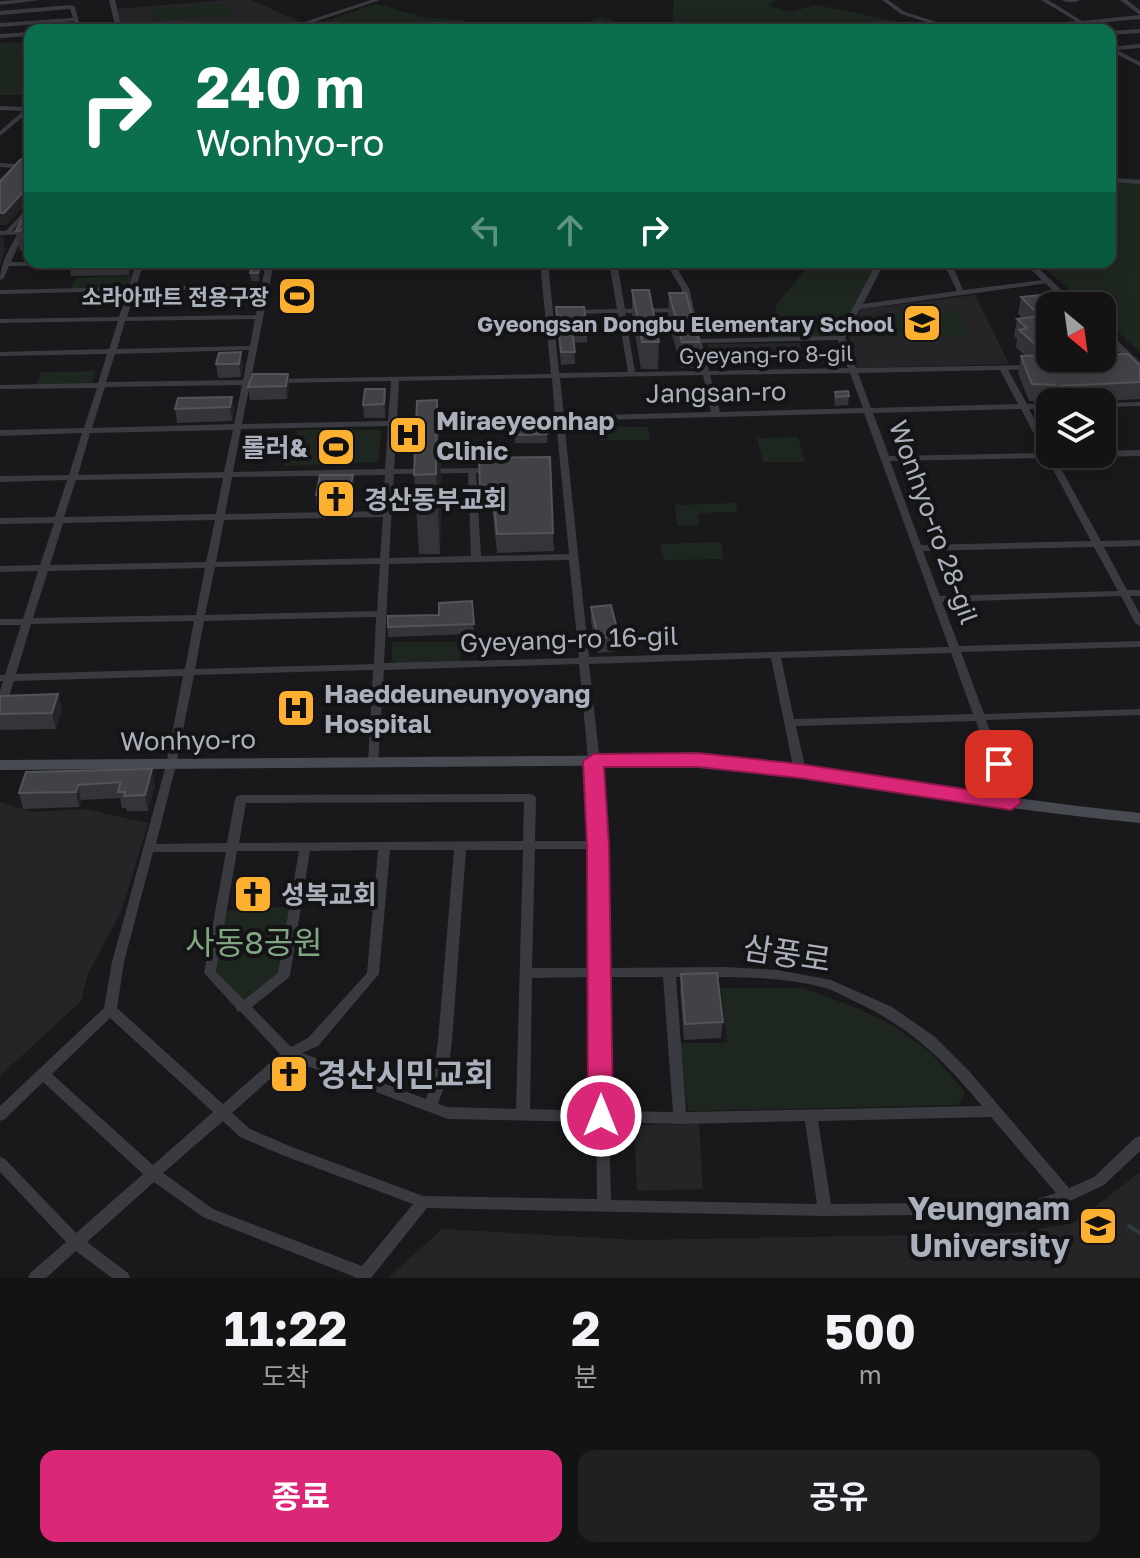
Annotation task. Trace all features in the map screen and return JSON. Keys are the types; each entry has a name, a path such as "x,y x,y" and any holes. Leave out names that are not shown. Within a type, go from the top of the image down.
{"main road":[{"name":"Wonhyo-ro","path":"0,765 698,760 1140,818"}],"street":[{"path":"0,3 37,0"},
{"path":"112,0 118,24"},
{"path":"302,24 377,0"},
{"path":"885,0 903,13 939,24"},
{"path":"1044,0 1084,24"},
{"path":"1065,0 1077,0"},
{"path":"1123,0 1140,13"},
{"path":"0,13 81,6"},
{"path":"72,7 78,24"},
{"path":"1061,24 1140,13"},
{"path":"0,25 76,19"},
{"path":"1116,35 1140,32"},
{"path":"0,36 24,34"},
{"path":"1116,48 1129,52 1140,48"},
{"path":"1116,52 1140,64"},
{"path":"0,108 24,109"},
{"path":"0,134 24,113"},
{"path":"0,183 24,160"},
{"path":"0,165 24,167"},
{"path":"1116,180 1140,182"},
{"path":"4,233 24,214"},
{"path":"4,233 24,232"},
{"path":"0,278 24,234"},
{"path":"6,264 24,264"},
{"path":"0,708 5,678 27,621 139,268"},
{"path":"0,1115 110,1010 118,962 171,765 240,428 269,268"},
{"path":"545,268 593,761 598,845 604,1205"},
{"path":"614,268 632,375"},
{"path":"673,268 685,288 716,414"},
{"path":"699,341 841,338 878,268"},
{"path":"950,268 961,293"},
{"path":"1034,268 1059,292"},
{"path":"857,307 1048,281"},
{"path":"0,292 265,286"},
{"path":"549,312 691,310"},
{"path":"0,321 259,317"},
{"name":"Wonhyo-ro 28-gil","path":"841,338 1011,803"},
{"path":"1116,344 1139,366"},
{"path":"0,354 253,348"},
{"path":"1123,365 1139,366"},
{"name":"Gyeyang-ro 8-gil","path":"0,387 1036,367"},
{"path":"1003,368 1036,431"},
{"path":"373,764 395,379"},
{"path":"1116,405 1140,404"},
{"name":"Jangsan-ro","path":"0,433 1036,406"},
{"path":"1116,454 1139,455"},
{"path":"886,459 1036,455"},
{"path":"1055,468 1140,623"},
{"path":"549,469 565,469"},
{"path":"0,479 503,470"},
{"path":"472,471 476,559"},
{"path":"0,521 387,514"},
{"path":"919,548 1140,543"},
{"path":"0,569 573,557"},
{"path":"938,599 1140,593"},
{"path":"0,622 381,614"},
{"name":"Gyeyang-ro 16-gil","path":"5,678 1140,644"},
{"path":"775,655 800,771"},
{"path":"791,723 1140,712"},
{"path":"523,1115 530,798 241,799 210,973 289,1054 448,1113 523,1115 680,1118 995,1111"},
{"path":"148,848 598,845"},
{"path":"242,1008 284,975 305,847"},
{"path":"35,1278 289,1054 313,1042 369,979 373,974 384,847"},
{"path":"430,1107 440,1078 445,1041 460,848"},
{"name":"삼풍로","path":"526,973 778,975 827,983 887,1011 930,1041 1067,1196"},
{"path":"669,973 680,1118"},
{"path":"110,1010 245,1133 423,1202 825,1210 1028,1208 1067,1196 1099,1181 1140,1142"},
{"path":"43,1074 153,1174 208,1213 363,1276 423,1202"},
{"path":"811,1116 825,1210"},
{"path":"0,1163 76,1242 123,1278"}],"shaded area":[{"path":"251,0 305,24 117,24 115,9"},
{"name":"Gyeongsan Dongbu Elementary School","path":"975,295 1009,364 857,368 849,338 861,309"},
{"path":"799,343 803,356 710,357 708,344"},
{"path":"0,802 33,812 86,809 148,823 122,910 88,974 81,1001 0,1076"},
{"path":"699,1124 703,1189 637,1191 634,1125"},
{"name":"Yeungnam University","path":"1140,1172 1140,1278 388,1278 442,1229 637,1240 1016,1233 1074,1223"}],"green space":[{"path":"674,0 777,0 768,6 791,12 816,5 909,24 672,24"},
{"path":"229,3 233,15 153,21 151,9"},
{"path":"376,4 429,18 465,20 463,24 317,24"},
{"path":"601,17 619,24 583,24"},
{"path":"24,42 24,95 0,95 0,43"},
{"path":"1116,178 1140,179 1140,352 1116,331 1116,292 1072,292 1045,268 1116,268"},
{"path":"807,268 877,268 841,338 766,339 777,304"},
{"path":"134,276 130,288 70,290 75,278"},
{"path":"959,312 970,335 872,338 864,315"},
{"path":"96,371 92,384 36,385 41,372"},
{"path":"598,427 648,427 650,440 599,440"},
{"name":"롤러&","path":"297,430 382,430 378,462 284,466 287,448 296,446"},
{"path":"798,437 805,462 763,462 757,438"},
{"path":"736,503 737,512 698,513 699,525 677,526 675,505"},
{"path":"721,542 724,559 664,560 660,544"},
{"path":"392,642 462,642 460,664 398,664 392,659"},
{"name":"사동8공원","path":"292,906 281,974 242,1001 216,974 226,911"},
{"path":"721,988 803,988 857,1008 897,1028 931,1053 965,1092 958,1105 688,1111 679,1043 727,1043"}],"building":[{"path":"24,159 24,191 4,213 0,213 0,182"},
{"path":"22,219 24,219 24,230 16,231"},
{"path":"632,290 649,290 659,342 642,342"},
{"path":"669,293 686,293 699,342 682,342"},
{"path":"1036,296 1036,312 1021,297"},
{"path":"556,307 584,307 587,330 572,331 575,352 561,352"},
{"path":"1036,317 1036,344 1019,330 1027,328 1017,319"},
{"path":"241,352 239,364 216,364 219,353"},
{"path":"1116,354 1128,354 1140,366 1140,382 1062,388 1032,384 1021,356 1036,355 1036,372 1116,372"},
{"path":"253,374 288,374 286,386 248,387"},
{"path":"365,389 385,389 384,404 363,405"},
{"path":"848,391 849,396 836,397 835,392"},
{"path":"232,397 230,407 175,409 178,398"},
{"path":"437,400 436,474 414,475 417,401"},
{"path":"536,420 546,425 547,434 515,435 515,426 528,426 527,421"},
{"path":"550,457 553,533 497,534 492,489 480,489 479,458"},
{"path":"320,475 353,475 349,494 316,495"},
{"path":"472,601 474,624 388,627 388,616 439,615 439,603"},
{"path":"611,605 619,636 598,638 591,607"},
{"path":"58,694 52,713 0,714 1,696"},
{"path":"152,769 145,795 124,796 125,792 118,792 121,782 78,785 76,792 19,793 26,772"},
{"path":"717,973 723,1022 685,1024 681,974"}],"waterway":[{"path":"1129,1226 1140,1233"}],"place":[{"name":"소라아파트 전용구장","path":"297,296"},
{"name":"Gyeongsan Dongbu Elementary School","path":"922,323"},
{"name":"Miraeyeonhap Clinic","path":"408,435"},
{"name":"롤러&","path":"336,447"},
{"name":"경산동부교회","path":"336,499"},
{"name":"Haeddeuneunyoyang Hospital","path":"296,708"},
{"name":"성복교회","path":"253,894"},
{"name":"경산시민교회","path":"289,1074"},
{"name":"Yeungnam University","path":"1098,1226"}],"route":[{"path":"601,1116 598,845 593,761 698,760 800,771 1011,803 999,764"}]}
